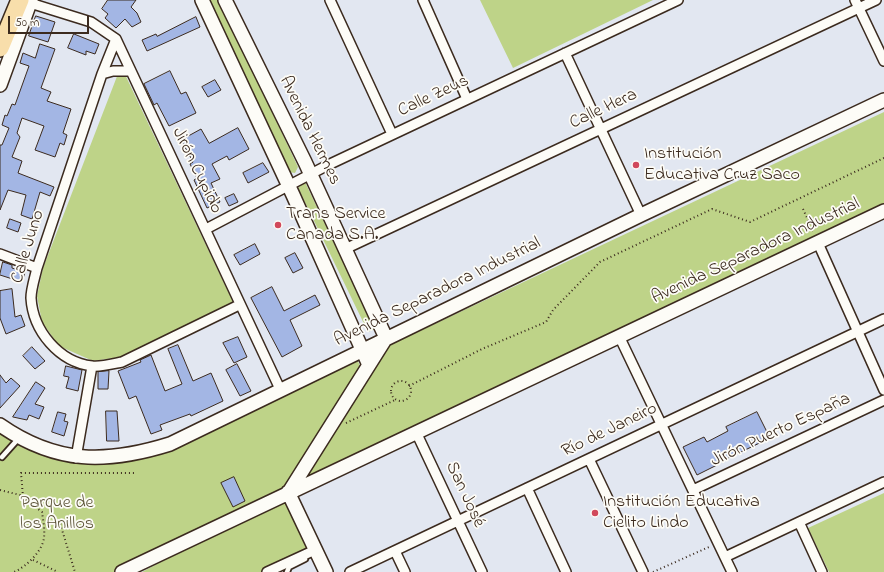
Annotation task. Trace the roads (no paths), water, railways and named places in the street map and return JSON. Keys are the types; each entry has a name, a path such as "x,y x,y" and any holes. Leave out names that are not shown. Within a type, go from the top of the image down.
{"highway":[{"path":"0,48 27,1"}],"main road":[{"path":"202,0 289,186 369,365"},
{"name":"Avenida Hermes","path":"225,0 310,174 386,338"},
{"path":"0,85 27,1"},
{"name":"Avenida Separadora Industrial","path":"0,425 19,438 76,458 118,457 142,453 170,444 280,389 641,215 884,100"},
{"name":"Avenida Separadora Industrial","path":"122,572 288,492 884,211"},
{"path":"326,572 288,492 386,338"}],"street":[{"path":"330,0 392,134"},
{"path":"423,0 467,99"},
{"name":"Calle Zeus","path":"206,229 310,174 392,134 678,0"},
{"name":"Calle Hera","path":"345,249 600,129 856,4 876,0"},
{"path":"27,1 91,22 116,39"},
{"path":"856,4 884,61"},
{"name":"Jirón Cupido","path":"116,39 206,229 239,305 280,389"},
{"name":"Calle Juno","path":"116,39 102,74 37,268 31,297 38,325 46,339 57,350 72,360 92,366 122,362 239,305"},
{"path":"565,53 641,215"},
{"path":"102,74 113,71 131,71"},
{"path":"818,243 884,390"},
{"path":"0,254 37,268"},
{"name":"Río de Janeiro","path":"350,572 884,318"},
{"path":"620,336 732,572"},
{"path":"76,458 92,366"},
{"name":"Jirón Puerto España","path":"693,490 884,400"},
{"name":"San José","path":"416,432 482,572"},
{"path":"589,459 643,572"},
{"path":"725,557 884,482"},
{"path":"527,488 566,572"},
{"path":"798,522 822,572"},
{"path":"395,551 405,572"},
{"path":"267,572 316,552"}],"lane":[{"path":"2,458 19,438"},
{"path":"287,572 289,567 316,552"}],"place":[{"name":"Institución Educativa Cruz Saco","path":"636,165"},
{"name":"Trans Service Canada S.A.","path":"278,225"},
{"name":"Institución Educativa Cielito Lindo","path":"595,513"}],"park label":[{"name":"Parque de los Anillos","path":"57,514"}]}
